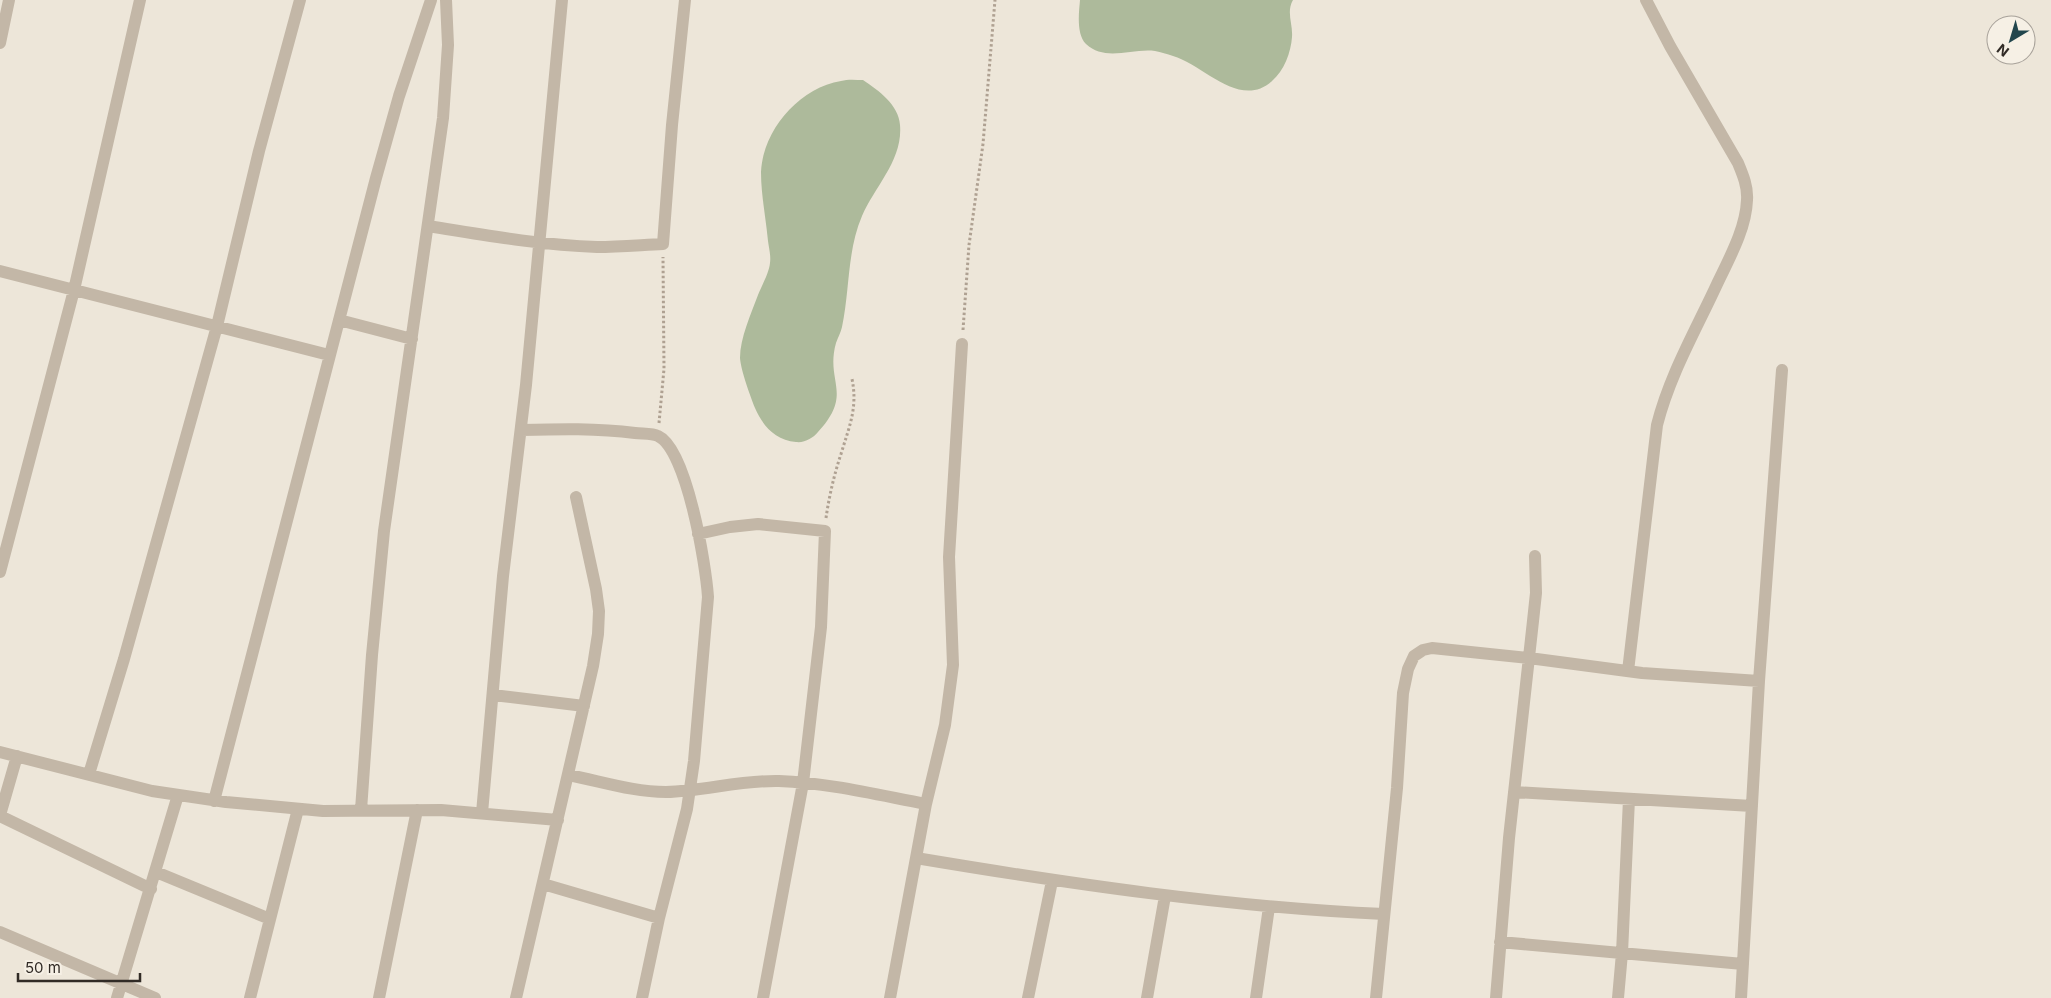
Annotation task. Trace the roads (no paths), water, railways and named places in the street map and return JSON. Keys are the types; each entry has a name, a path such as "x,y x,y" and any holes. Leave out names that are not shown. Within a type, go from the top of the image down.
{"street":[{"path":"0,43 10,0"},
{"path":"0,572 74,290 140,0"},
{"path":"89,774 124,659 217,326 259,151 300,0"},
{"path":"214,801 376,178 399,96 431,0"},
{"path":"361,810 372,655 384,531 443,118 448,45 446,0"},
{"path":"482,813 494,695 503,576 521,430 562,0"},
{"path":"428,226 538,242 599,247 663,244 672,125 685,0"},
{"path":"1628,671 1657,426 1663,402 1673,375 1732,253 1743,222 1748,200 1745,181 1738,163 1670,46 1646,0"},
{"path":"0,271 329,355"},
{"path":"339,320 412,339"},
{"path":"890,998 926,804 945,725 953,666 949,557 962,344"},
{"path":"1740,998 1759,681 1782,370"},
{"path":"521,430 605,429 658,435 666,442 686,482 698,534 708,597 694,761 690,790 676,855 659,918 642,998"},
{"path":"516,998 594,666 599,611 576,497"},
{"path":"698,534 730,527 758,524 825,531 821,628 803,784 763,998"},
{"path":"1496,998 1514,792 1536,593 1535,556"},
{"path":"1376,998 1397,788 1403,693 1408,668 1414,656 1423,650 1432,648 1628,671 1759,681"},
{"path":"494,695 584,706"},
{"path":"0,752 152,792 214,801 298,809 417,810 482,813 558,820"},
{"path":"17,756 0,816 151,889"},
{"path":"568,775 647,791 690,790 758,781 803,784 839,788 926,804"},
{"path":"1514,792 1752,806"},
{"path":"117,998 178,795"},
{"path":"1618,998 1622,953 1628,798"},
{"path":"250,998 298,809"},
{"path":"379,998 417,810"},
{"path":"916,858 1052,881 1165,896 1270,907 1384,914"},
{"path":"156,872 270,918"},
{"path":"1028,998 1052,881"},
{"path":"543,884 659,918"},
{"path":"1147,998 1165,896"},
{"path":"1256,998 1270,907"},
{"path":"0,932 155,998"},
{"path":"1500,942 1742,964"}]}
